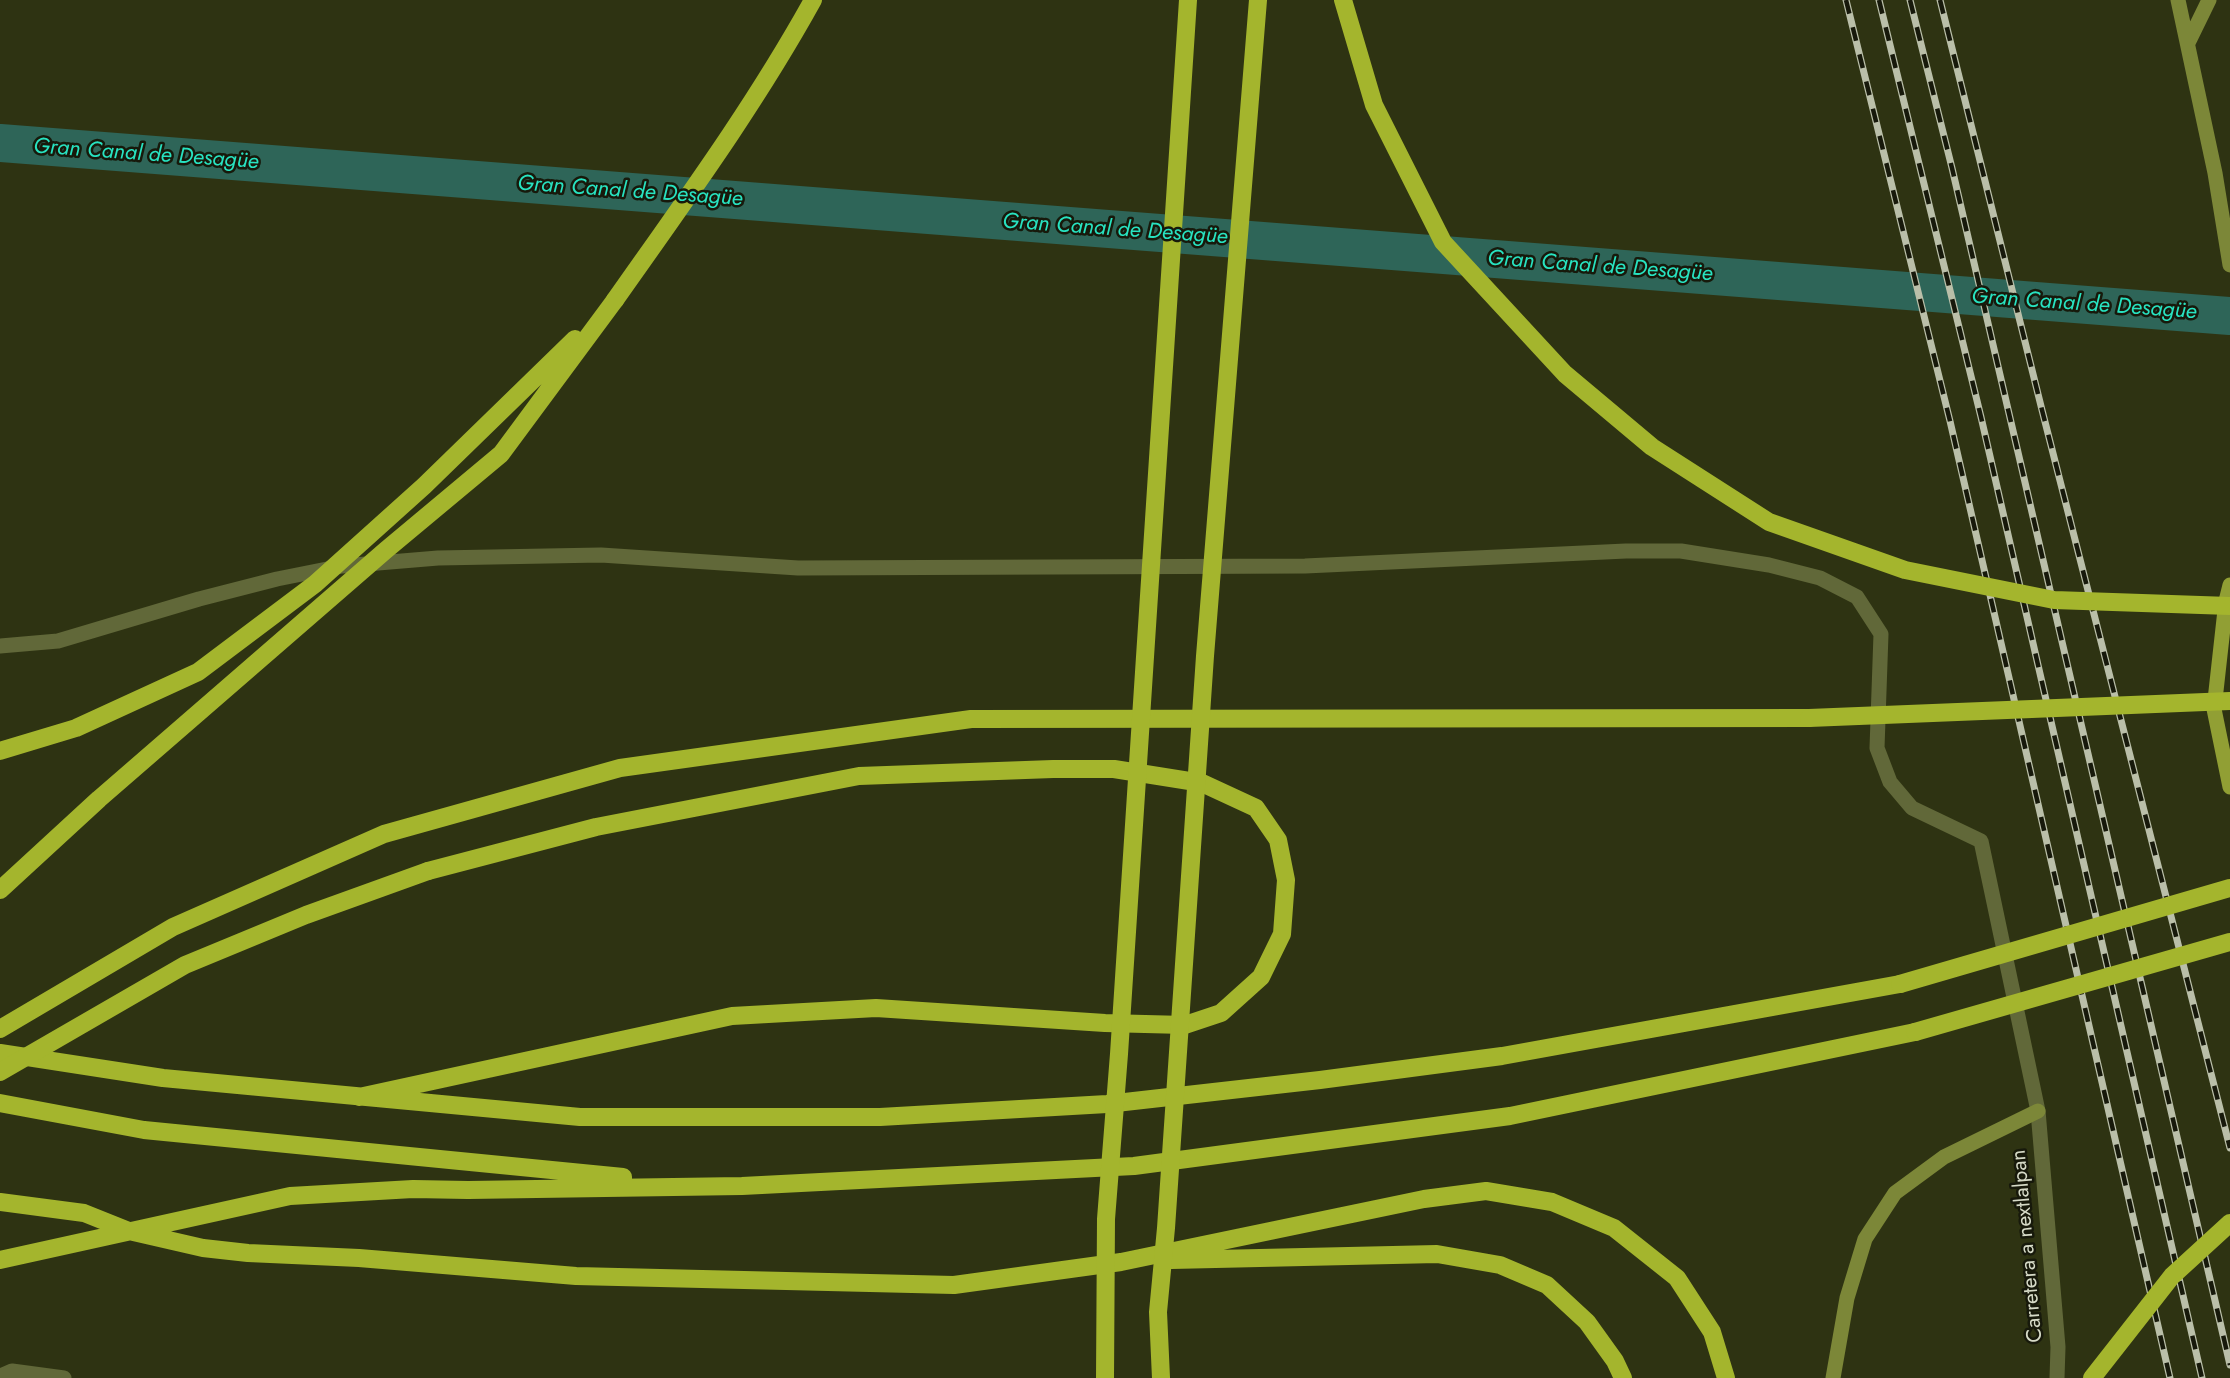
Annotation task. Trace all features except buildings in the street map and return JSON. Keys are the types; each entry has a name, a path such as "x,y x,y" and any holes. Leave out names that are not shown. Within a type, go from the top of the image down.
{"highway":[{"path":"0,890 99,799 386,550 501,454 615,300 707,168 792,38 813,0"},
{"path":"1105,1378 1106,1219 1121,1030 1188,0"},
{"path":"1161,1378 1158,1312 1166,1227 1205,656 1258,0"},
{"path":"1343,0 1374,105 1443,242 1565,374 1652,447 1769,522 1905,570 2054,600 2230,606"},
{"path":"0,751 76,728 198,672 315,584 424,486 615,300"},
{"path":"0,1029 173,927 384,834 620,768 971,719 1809,718 2222,705"},
{"path":"0,1072 185,965 306,915 428,871 596,827 859,776 1114,769 1202,783 1256,808 1278,840 1286,880 1282,934 1261,976 1221,1012 1185,1025 1105,1023 876,1008 732,1016 359,1097"},
{"path":"0,1053 163,1078 580,1117 880,1117 1107,1104 1320,1080 1502,1056 1900,984 2230,888"},
{"path":"0,1260 290,1196 413,1189 742,1186 1123,1167 1510,1116 1915,1032 2230,942"},
{"path":"0,1103 144,1130 560,1173 742,1186"},
{"path":"0,1202 84,1213 129,1230 203,1248 237,1252 359,1258 576,1276 954,1285 1121,1262 1424,1198 1486,1191 1552,1202 1614,1228 1677,1278 1712,1332 1726,1378"},
{"path":"2092,1378 2172,1276 2230,1223"},
{"path":"1121,1262 1437,1254 1500,1265 1547,1285 1587,1322 1615,1361 1623,1378"}],"main road":[{"path":"2230,585 2226,601 2222,705 2230,787"}],"street":[{"path":"2178,0 2215,173 2230,266"},
{"path":"2188,43 2209,0"},
{"name":"Carretera a nextlalpan","path":"0,646 58,641 199,599 277,579 342,566 438,558 601,555 798,568 1305,566 1626,551 1681,551 1768,565 1820,578 1857,597 1881,634 1877,747 1890,782 1912,808 1980,841 2038,1111 2058,1347 2057,1378"},
{"path":"1833,1378 1847,1298 1864,1239 1894,1193 1944,1157 2038,1111"},
{"path":"0,1376 12,1371 64,1378"}],"waterway":[{"name":"Gran Canal de Desagüe","path":"0,143 2230,316"}],"railway":[{"path":"1846,0 1950,421 2170,1378"},
{"path":"1879,0 1981,417 2202,1378"},
{"path":"1910,0 1952,168 2230,1365"},
{"path":"1940,0 2230,1148"}]}
